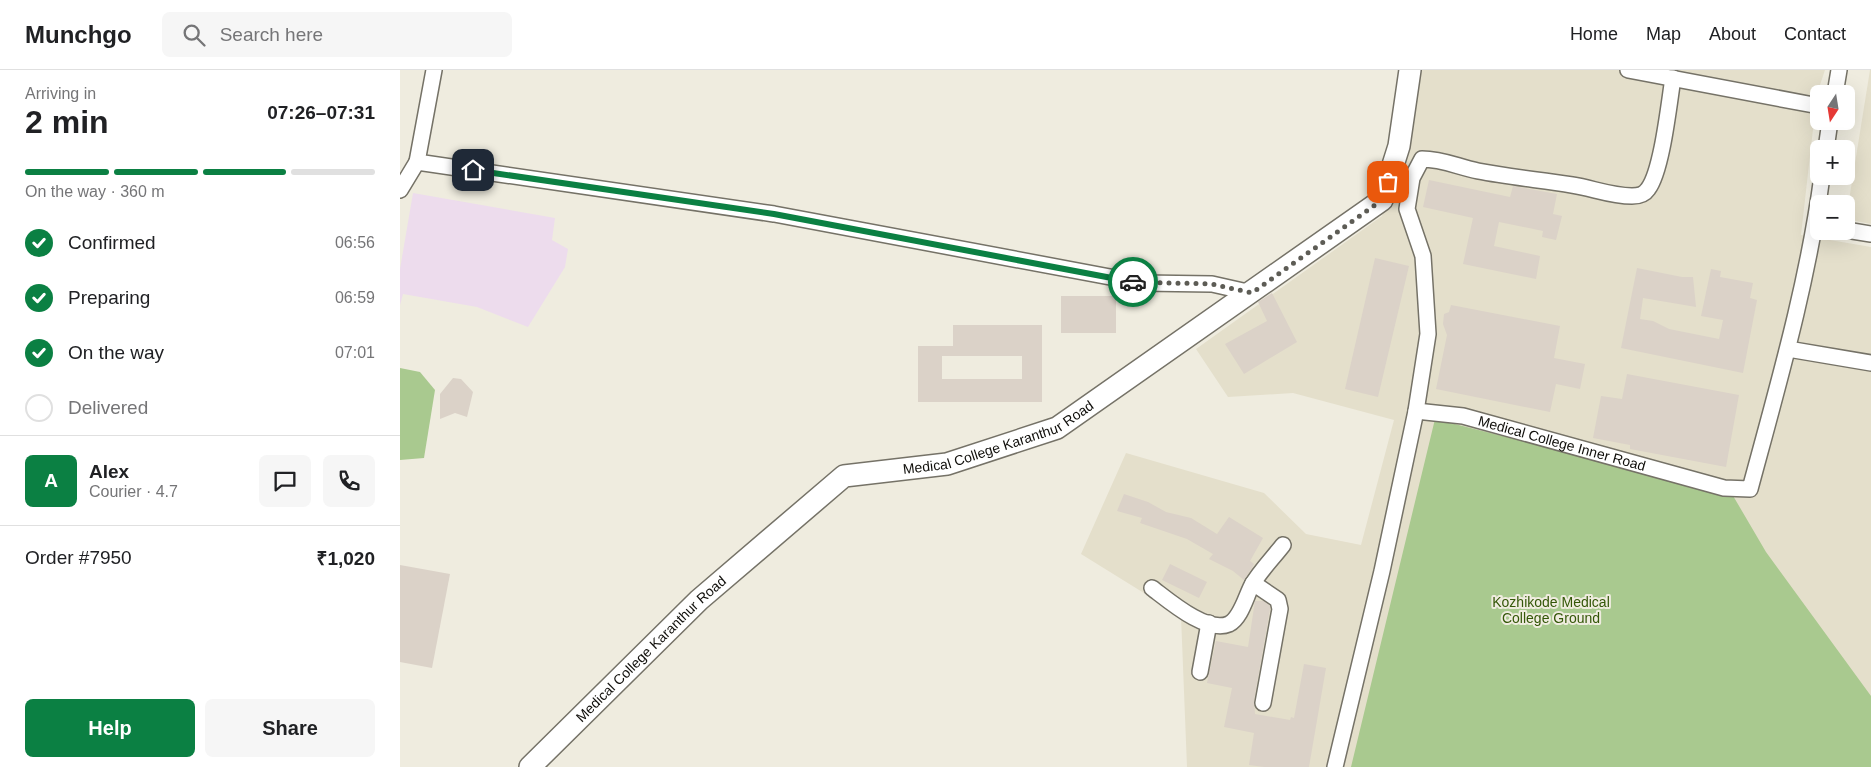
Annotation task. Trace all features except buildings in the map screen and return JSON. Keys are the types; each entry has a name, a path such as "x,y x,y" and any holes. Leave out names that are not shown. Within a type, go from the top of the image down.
{"main road":[{"name":"Medical College Karanthur Road","path":"530,767 699,600 844,476 947,464 1057,428 1382,200 1399,146 1410,70"}],"street":[{"path":"400,190 417,162 434,70"},
{"path":"1628,70 1810,104"},
{"path":"1836,85 1839,70"},
{"path":"1335,767 1382,571 1416,411 1428,334 1422,256 1407,209 1412,178 1422,159 1438,159 1476,170 1573,185 1604,192 1632,196 1642,195 1649,189 1654,178 1662,146 1673,78"},
{"path":"417,162 774,214 1142,283 1212,284 1252,293"},
{"path":"1855,231 1871,234"},
{"name":"Medical College Inner Road","path":"1416,411 1463,416 1724,488 1750,489 1788,349 1813,240"},
{"path":"1788,349 1871,363"},
{"path":"1152,588 1185,613 1210,623 1229,624 1236,618 1253,583 1282,546"},
{"path":"1253,583 1278,600 1280,609 1263,703"},
{"path":"1200,672 1210,623"}],"shaded area":[{"path":"1416,70 1825,70 1820,85 1810,85 1810,130 1813,130 1812,140 1810,140 1801,235 1810,237 1810,240 1830,240 1871,247 1871,767 1187,767 1181,616 1081,554 1126,453 1264,493 1306,534 1361,545 1394,420 1293,393 1228,397 1196,349 1382,216"},
{"path":"1871,70 1871,224 1855,221 1855,195 1850,195 1851,185 1855,185 1855,163"},
{"path":"413,193 555,218 552,240 568,249 565,267 528,327 477,307 403,294 400,305 400,269"}],"green space":[{"path":"400,368 420,372 435,390 424,458 400,460"},
{"name":"Kozhikode Medical College Ground","path":"1435,419 1732,494 1766,552 1871,696 1871,767 1351,767"}],"way so far":[{"path":"1133,282 1212,284 1252,293 1382,200 1388,182"}],"route":[{"path":"473,170 774,214 1133,282"}]}
